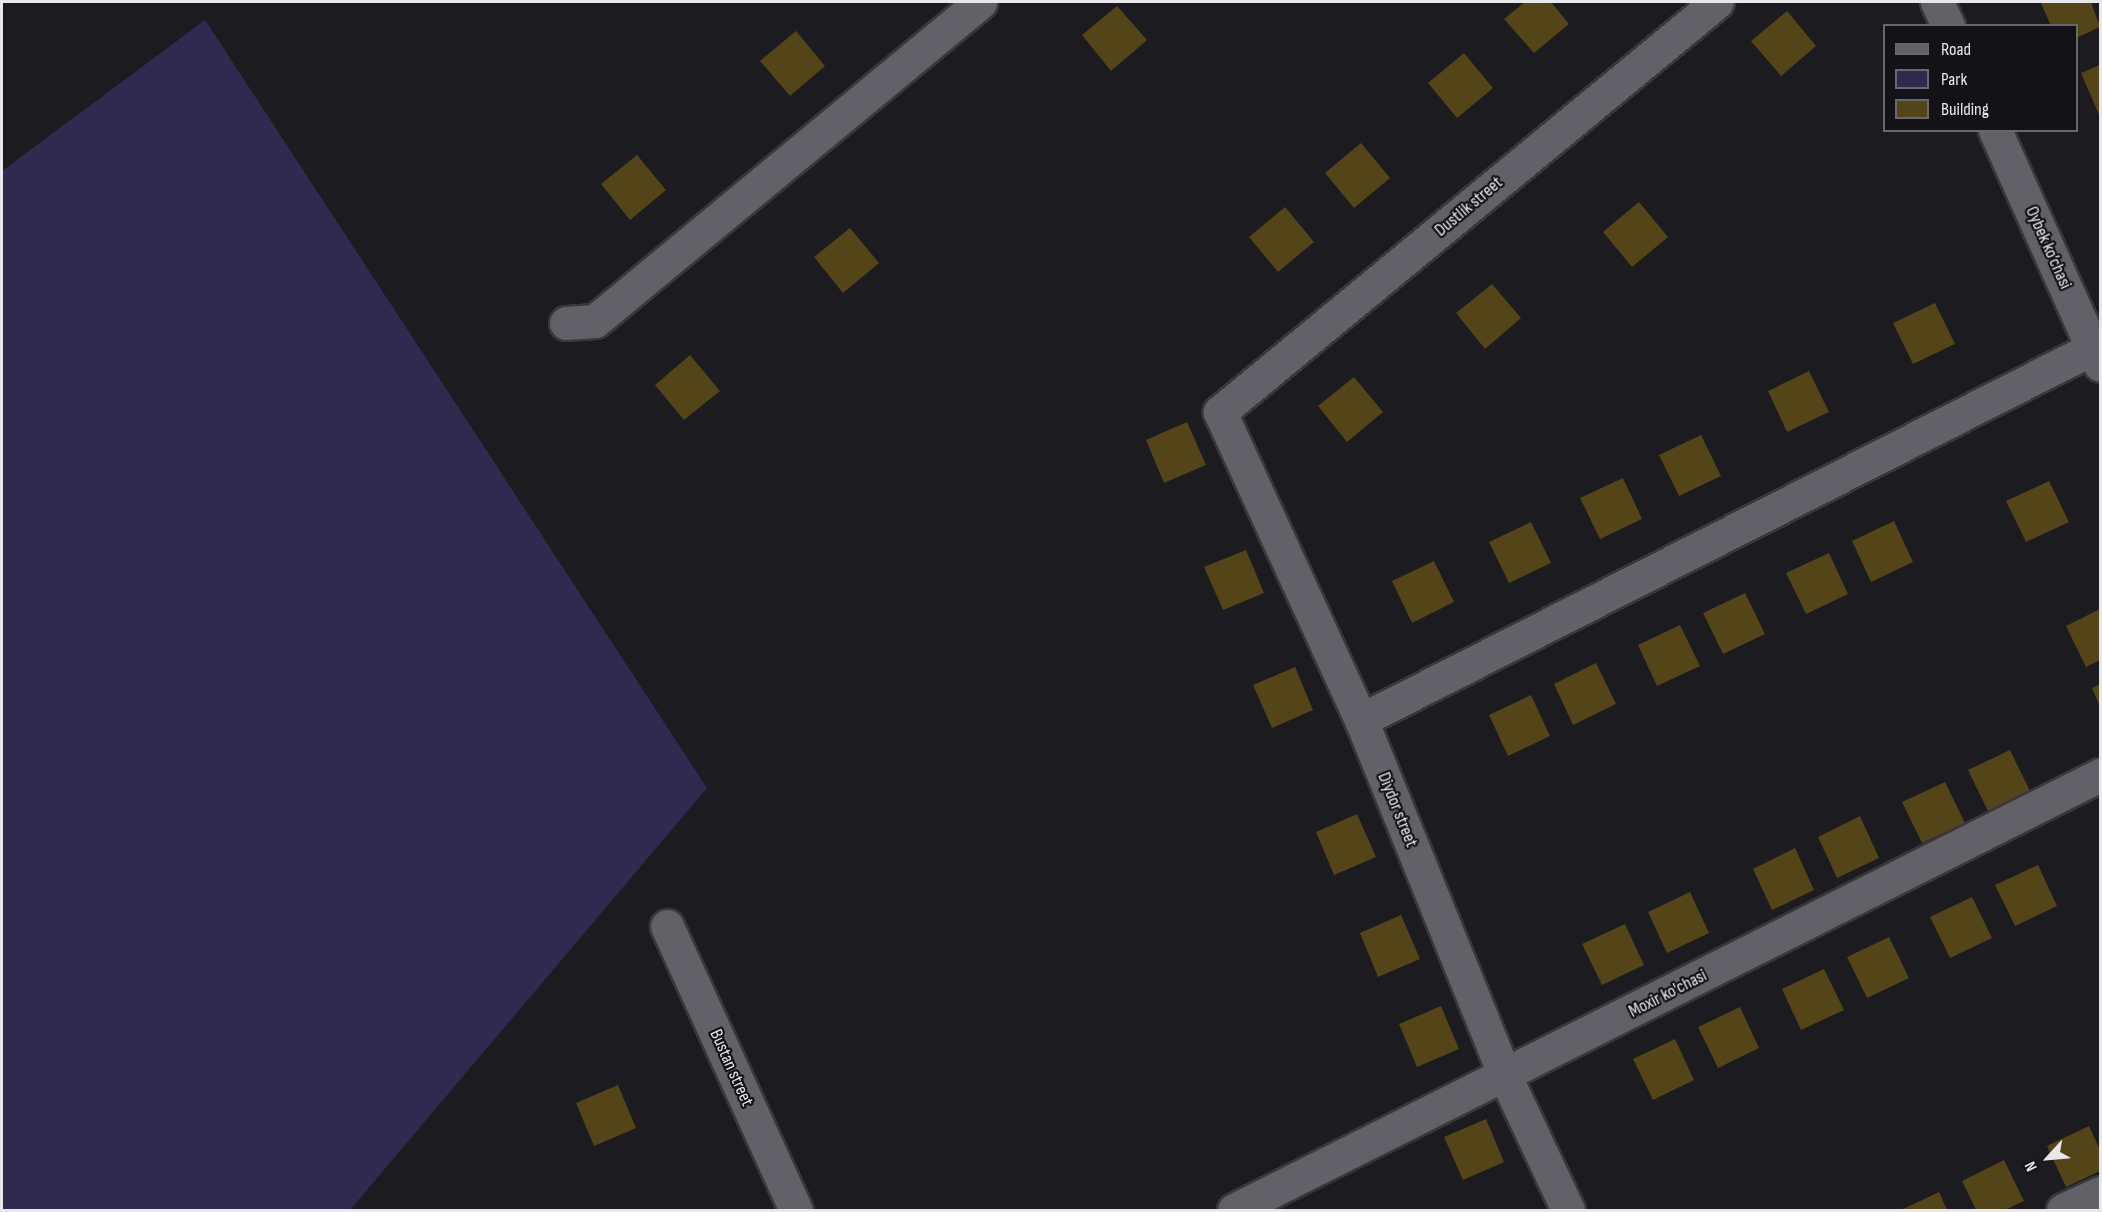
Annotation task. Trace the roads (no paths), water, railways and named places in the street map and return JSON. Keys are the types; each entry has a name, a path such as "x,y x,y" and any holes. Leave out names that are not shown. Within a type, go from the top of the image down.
{"street":[{"path":"566,323 595,321 980,2"},
{"name":"Dustlik street","path":"1220,412 1717,2"},
{"path":"1937,2 1947,24"},
{"name":"Oybek ko’chasi","path":"1996,132 2097,357"},
{"path":"1361,720 2097,357"},
{"name":"Diydor street","path":"1220,412 1361,720 1505,1076 1568,1210"},
{"name":"Moxir ko'chasi","path":"1234,1210 1505,1076 2100,775"},
{"name":"Bustаn street","path":"667,926 796,1210"},
{"path":"2063,1210 2100,1193"}]}
